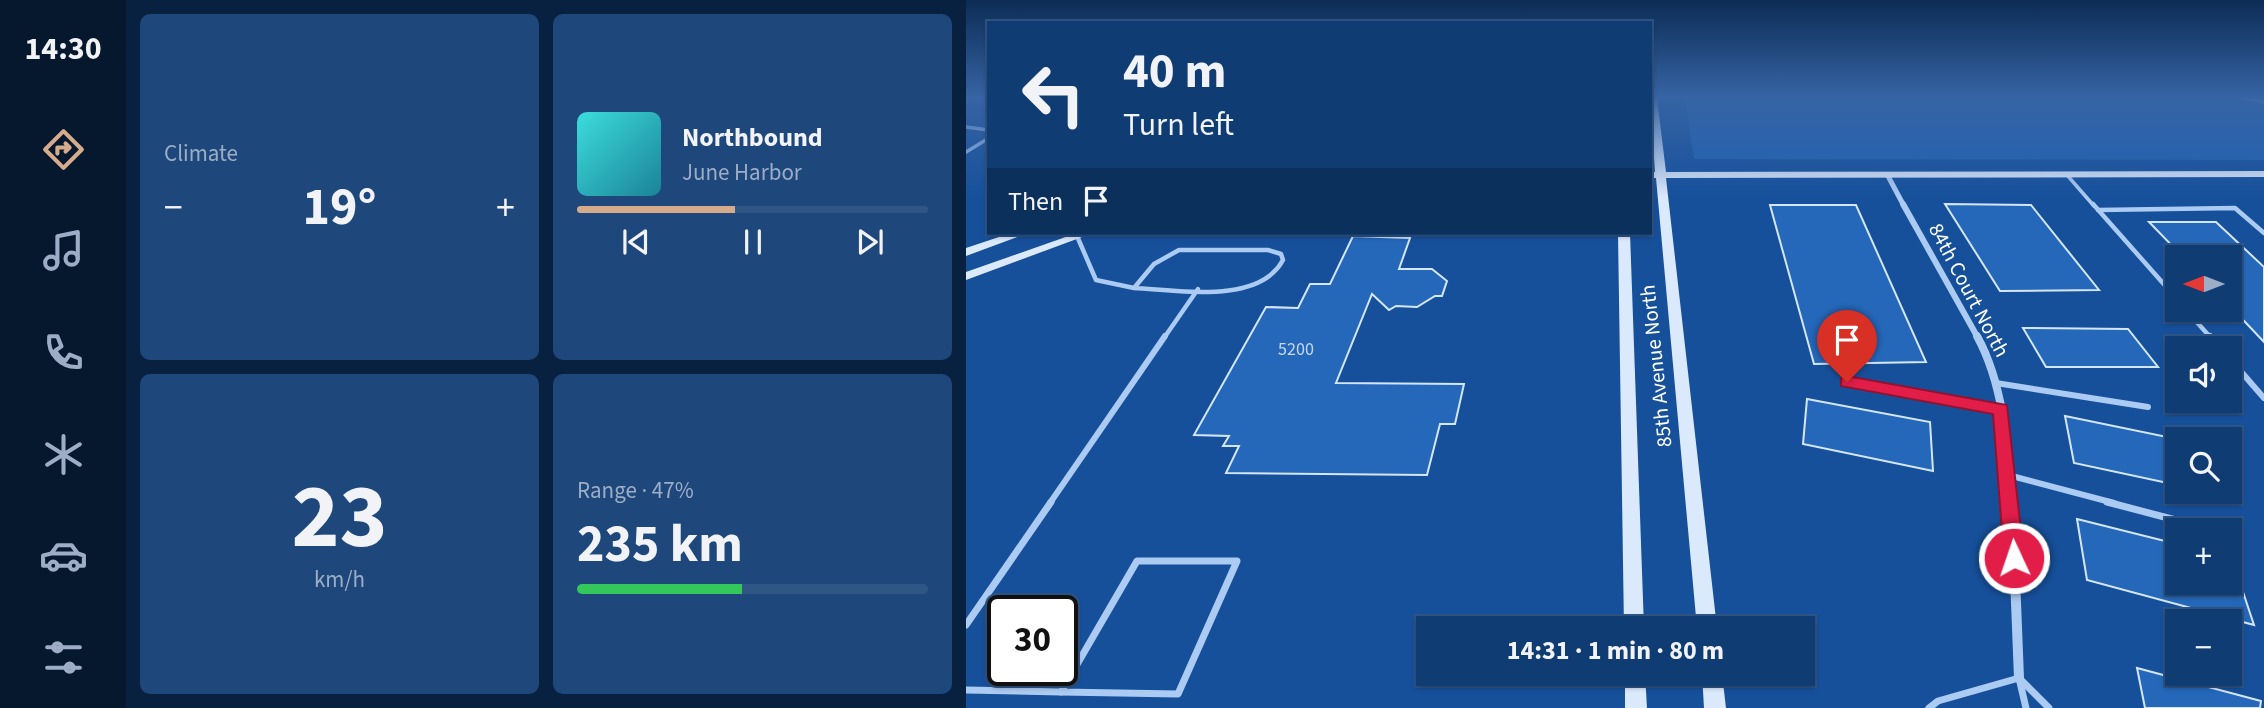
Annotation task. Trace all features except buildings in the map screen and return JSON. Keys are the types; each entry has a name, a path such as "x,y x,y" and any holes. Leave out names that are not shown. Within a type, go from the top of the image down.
{"main road":[{"name":"85th Avenue North","path":"1653,131 1654,178 1706,616"},
{"path":"1654,178 2264,174"},
{"path":"966,252 1016,235"},
{"path":"966,276 1077,235"},
{"name":"85th Avenue North","path":"1624,235 1634,616"},
{"path":"1636,686 1636,708"},
{"path":"1713,686 1715,708"}],"street":[{"name":"84th Court North","path":"1888,176 1986,354 1996,383 2008,475 2020,678"}],"lane":[{"path":"966,152 987,139"},
{"path":"2067,175 2165,285"},
{"path":"2098,210 2235,208 2264,233"},
{"path":"1080,235 1096,280 1133,288 1198,289 1259,284 1278,270 1283,260 1281,254 1268,250 1179,250 1154,264 1133,288"},
{"path":"966,625 1198,289"},
{"path":"2197,322 2209,336"},
{"path":"2242,373 2264,398"},
{"path":"1847,382 2001,409"},
{"path":"1996,383 2148,407"},
{"path":"2008,475 2169,518"},
{"path":"966,690 1061,692 1178,694 1237,561 1137,561 1061,692"},
{"path":"1929,708 1938,701 2020,678"},
{"path":"2020,678 2026,708"},
{"path":"2020,678 2049,708"}],"shaded area":[{"path":"1690,131 2264,131 2264,160 1694,159"}],"route":[{"path":"1847,382 2001,409 2005,428 2014,558"}]}
